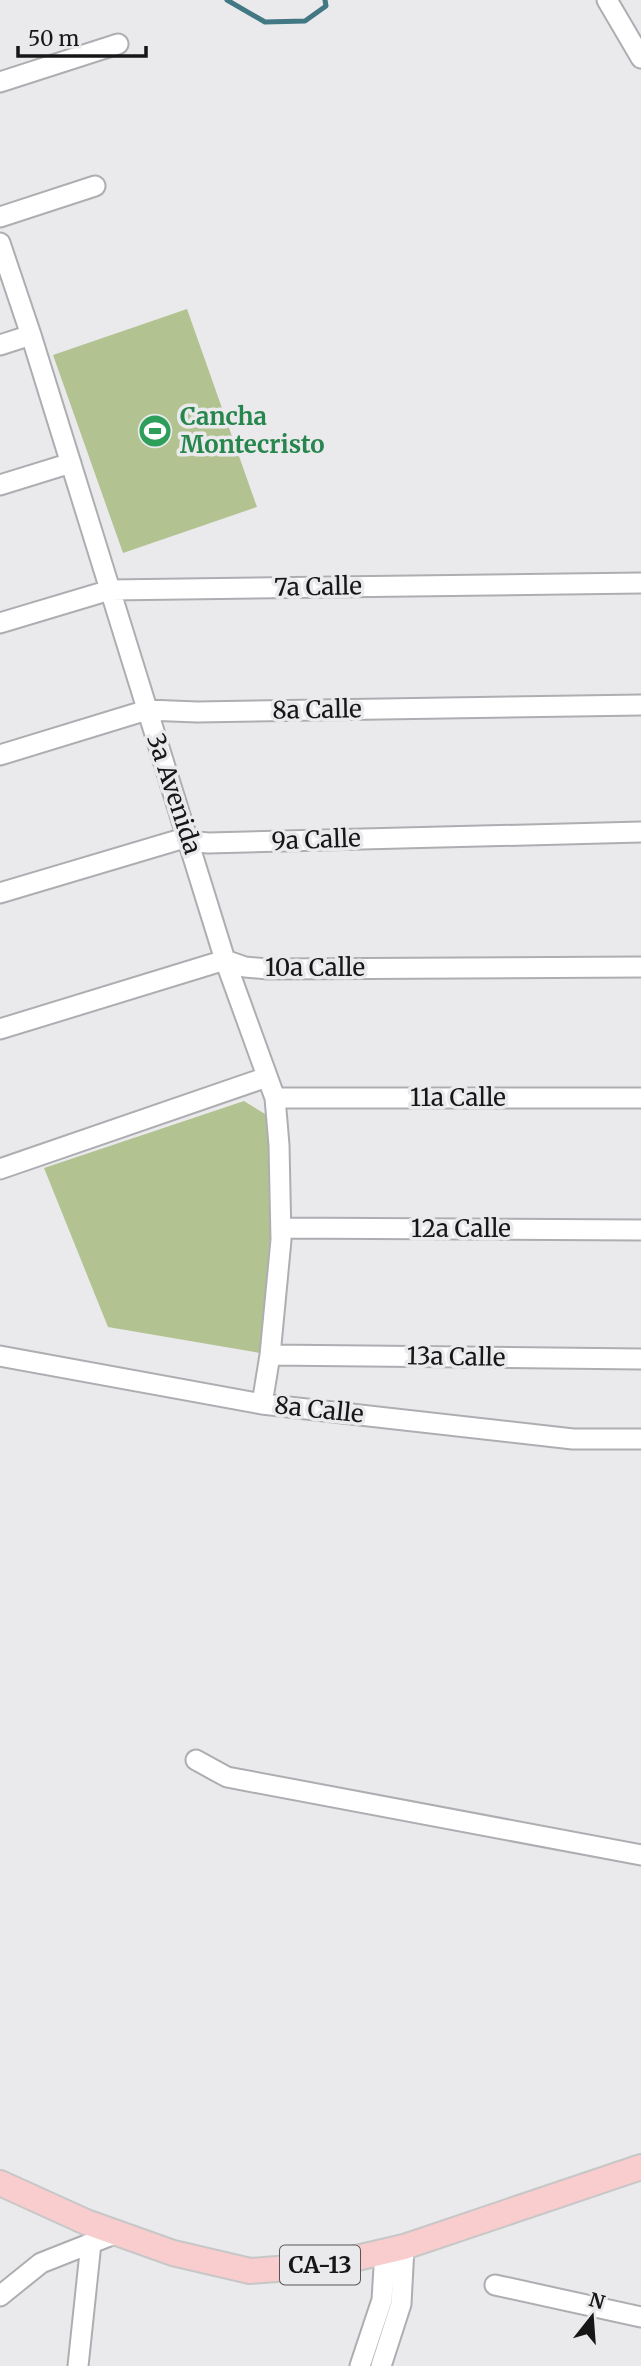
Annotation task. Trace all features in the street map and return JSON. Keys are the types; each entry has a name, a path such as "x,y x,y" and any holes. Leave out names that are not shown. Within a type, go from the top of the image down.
{"main road":[{"name":"CA-13","path":"0,2182 86,2222 173,2253 250,2270 327,2265 395,2249 641,2167"}],"street":[{"path":"607,0 635,32 641,58"},
{"path":"0,82 118,44"},
{"path":"0,217 96,186"},
{"name":"3a Avenida","path":"0,243 225,960 275,1098 281,1228 270,1355 262,1404"},
{"path":"0,345 31,335"},
{"path":"0,485 71,463"},
{"name":"7a Calle","path":"0,623 110,590 641,583"},
{"name":"8a Calle","path":"0,755 147,710 197,712 641,705"},
{"name":"9a Calle","path":"0,893 188,837 208,843 641,832"},
{"path":"0,1029 225,960"},
{"name":"10a Calle","path":"225,960 256,969 641,967"},
{"path":"0,1169 267,1077"},
{"name":"11a Calle","path":"275,1098 641,1098"},
{"name":"12a Calle","path":"281,1228 641,1230"},
{"name":"13a Calle","path":"270,1355 641,1359"},
{"name":"8a Calle","path":"0,1356 262,1404 573,1438 641,1439"},
{"path":"196,1760 227,1777 641,1855"},
{"path":"0,2296 41,2263 117,2233"},
{"path":"79,2366 91,2243"},
{"path":"360,2366 382,2300 395,2249"},
{"path":"381,2366 401,2304 395,2249"},
{"path":"495,2285 641,2318"}],"green space":[{"name":"Cancha Montecristo","path":"187,309 257,507 123,553 53,355"},
{"path":"244,1101 270,1117 271,1227 260,1353 108,1327 44,1168"}],"waterway":[{"path":"227,0 265,22 305,21 326,6 325,0"}],"place":[{"name":"Cancha Montecristo","path":"155,431"}]}
